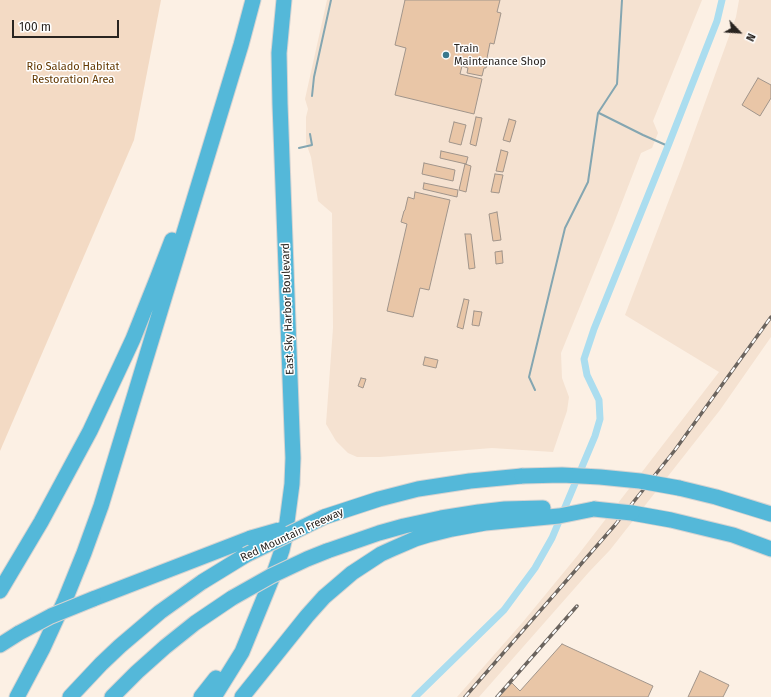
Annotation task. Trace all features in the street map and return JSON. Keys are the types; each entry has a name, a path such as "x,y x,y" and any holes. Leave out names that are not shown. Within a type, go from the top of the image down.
{"highway":[{"path":"0,591 41,522 73,463 108,393 144,312 171,244 190,190 235,44 252,0"},
{"path":"17,697 43,648 62,605 84,553 101,506 222,106 252,0"},
{"name":"East Sky Harbor Boulevard","path":"258,613 282,550 287,524 293,471 279,53 284,0"},
{"path":"280,97 290,0"},
{"name":"Red Mountain Freeway","path":"70,697 120,646 160,612 202,582 246,555 324,517 379,499 418,489 464,481 555,475 640,481 679,488 716,497 771,514"},
{"path":"242,697 316,606 334,588 361,566 392,548 428,535 522,514 570,508 594,509 656,517 708,528 771,549"},
{"path":"112,697 165,647 201,619 232,598 277,573 307,559 367,537 416,523 479,512 522,514"},
{"path":"0,645 19,632 39,622 93,599 251,538 324,517"},
{"path":"201,697 230,658 258,613"},
{"path":"214,697 242,652 258,613"}],"shaded area":[{"path":"327,0 702,0 653,121 658,133 652,148 641,153 561,353 562,378 569,397 567,411 553,452 492,448 380,457 357,457 348,453 336,441 326,424 333,328 332,213 318,201 311,157 306,143 306,117 308,109 305,99"},
{"path":"739,0 771,0 771,337 720,410 610,550 479,697 457,697 522,623 578,555 719,372 625,315 682,166 736,17"}],"green space":[{"name":"Rio Salado Habitat Restoration Area","path":"0,0 161,0 134,140 0,451"}],"building":[{"name":"Train Maintenance Shop","path":"405,0 500,0 497,12 501,13 494,44 490,43 486,68 484,68 482,76 467,73 468,68 462,66 460,74 482,79 474,114 395,95 406,48 395,45"},
{"path":"758,78 771,85 771,98 760,116 742,105"},
{"path":"476,117 482,118 476,146 470,144"},
{"path":"509,119 516,121 510,142 503,140"},
{"path":"454,122 466,125 461,145 449,142"},
{"path":"501,150 508,152 503,172 496,171"},
{"path":"441,151 468,157 466,164 440,158"},
{"path":"424,163 455,170 453,181 422,174"},
{"path":"465,164 471,166 466,192 459,190"},
{"path":"495,174 503,175 499,193 491,192"},
{"path":"424,183 458,190 457,197 423,189"},
{"path":"415,192 450,200 429,290 420,288 413,317 387,311 407,224 401,222 408,197 414,199"},
{"path":"497,212 501,240 493,241 489,214"},
{"path":"465,234 471,234 475,268 469,269"},
{"path":"502,251 503,263 496,264 495,252"},
{"path":"464,299 469,300 463,329 457,327"},
{"path":"474,311 482,312 479,326 472,325"},
{"path":"425,357 438,360 436,368 423,365"},
{"path":"361,378 366,379 363,388 358,386"},
{"path":"562,644 653,686 648,697 499,697 512,683 520,691"},
{"path":"700,671 729,685 723,697 688,697"}],"waterway":[{"path":"312,96 314,77 331,0"},
{"path":"535,390 529,377 565,228 588,182 598,113 617,84 622,0"},
{"path":"415,697 504,610 535,568 552,538 595,436 600,419 599,400 587,375 584,359 594,329 717,21 722,0"},
{"path":"599,113 668,146"},
{"path":"299,148 312,145 310,134"}],"railway":[{"path":"465,697 615,525 675,450 771,317"},
{"path":"497,697 577,606"}],"place":[{"name":"Train Maintenance Shop","path":"446,55"}]}
